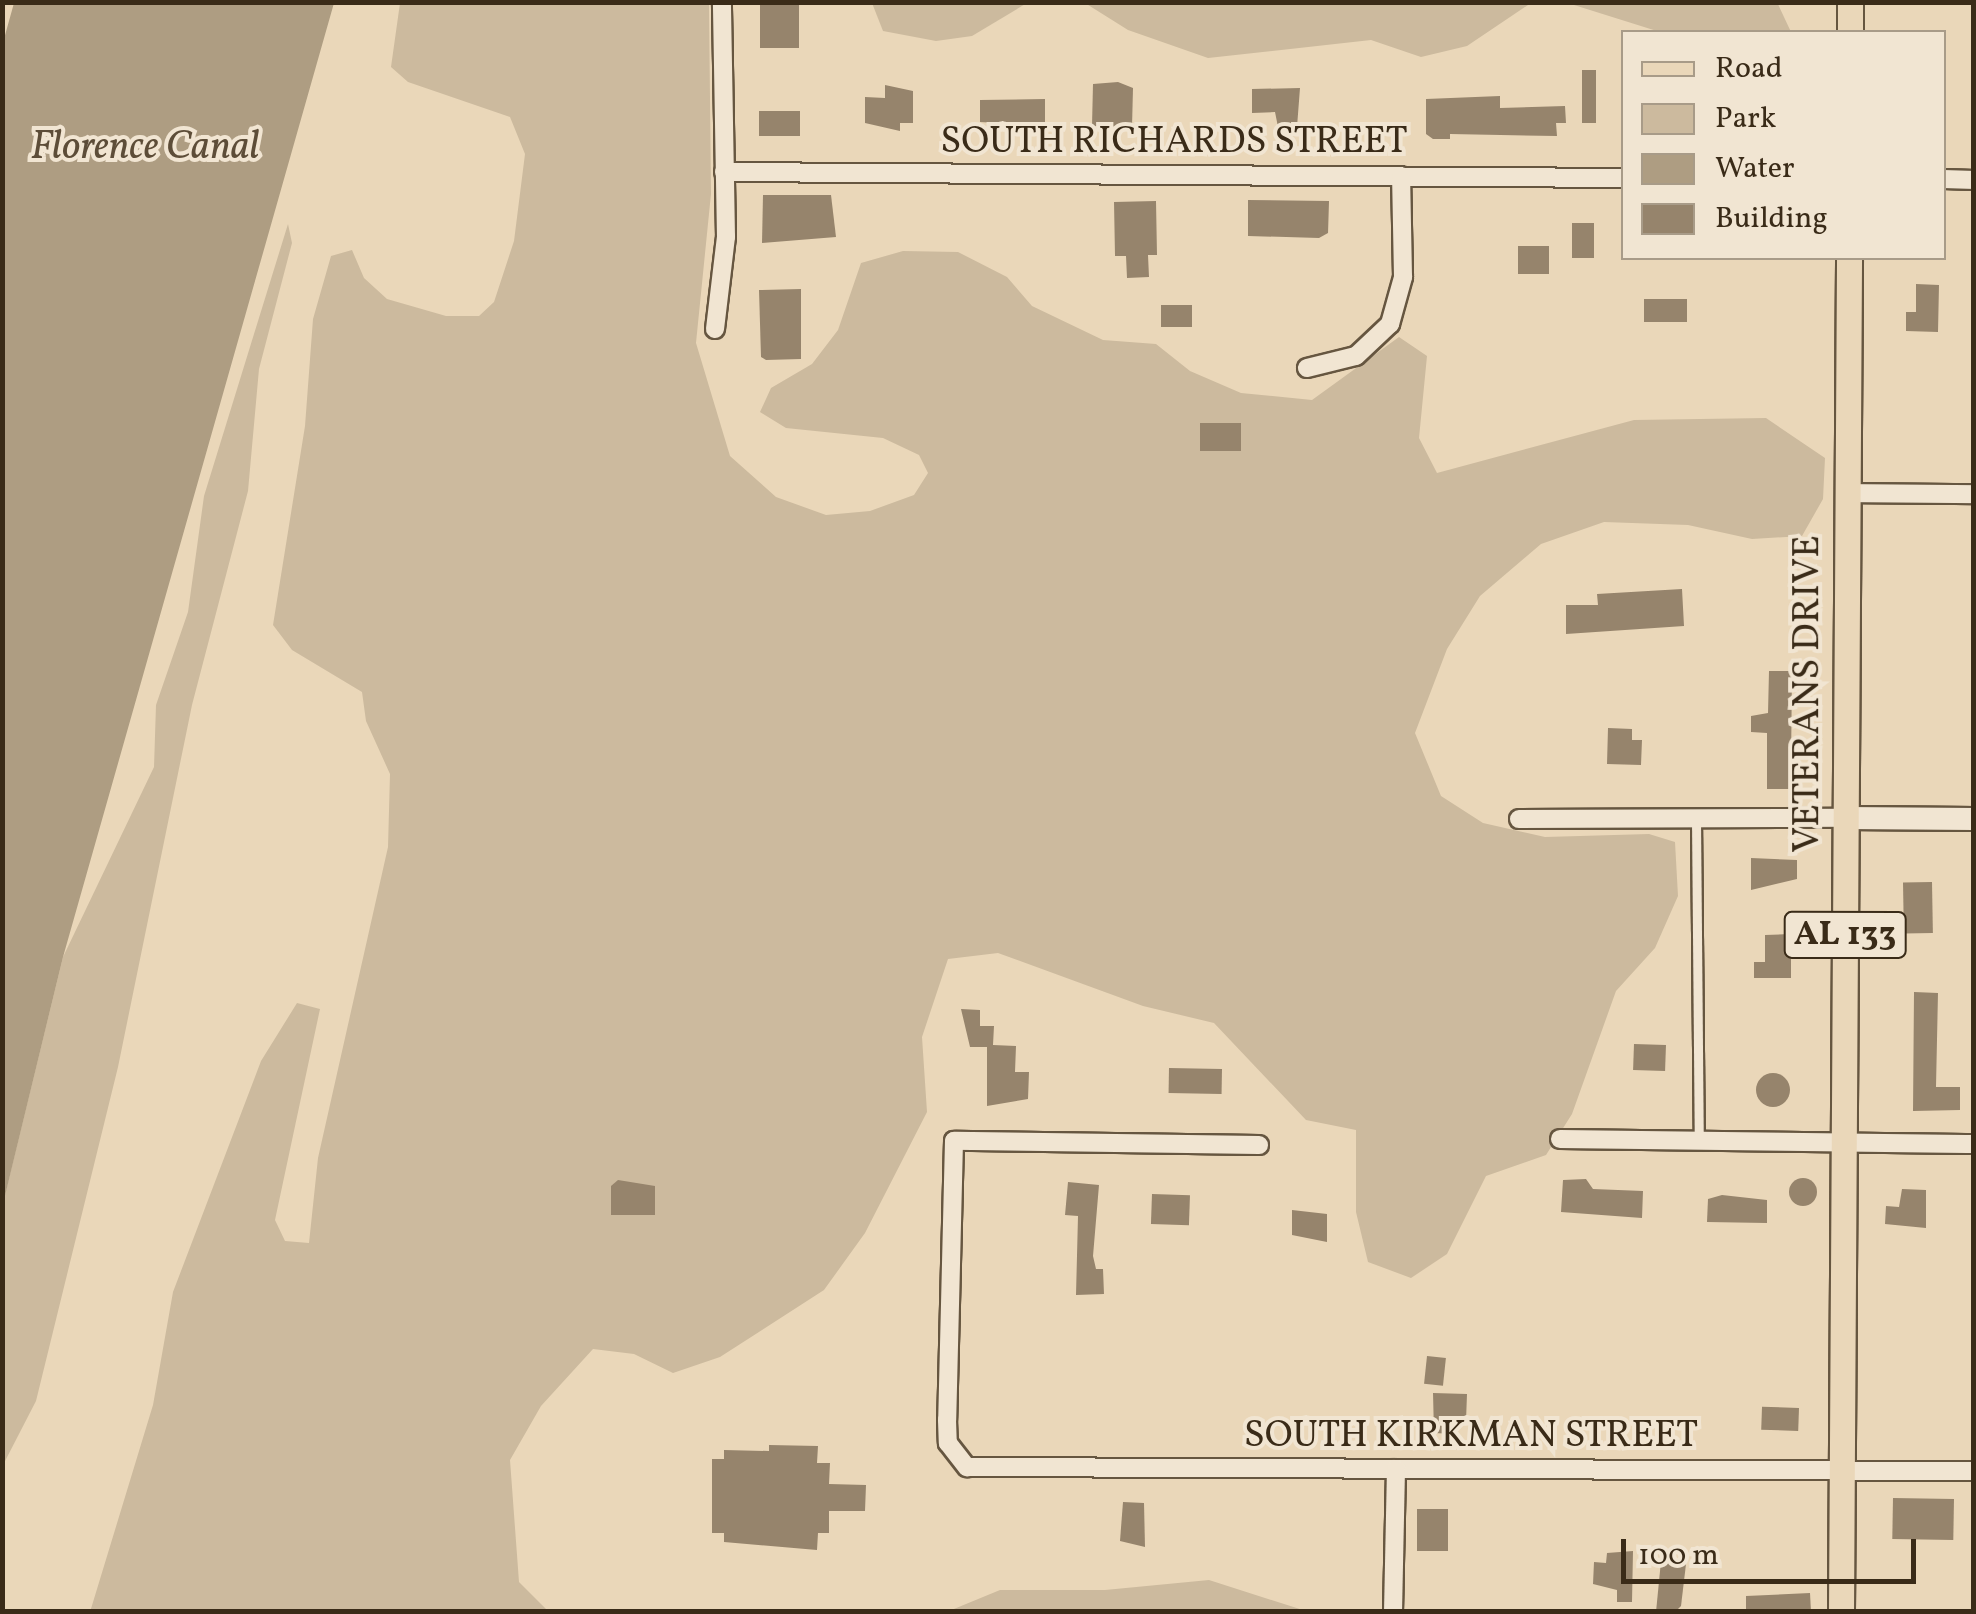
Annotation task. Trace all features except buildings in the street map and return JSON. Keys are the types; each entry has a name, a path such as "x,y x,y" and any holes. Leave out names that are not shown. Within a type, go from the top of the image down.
{"main road":[{"path":"1850,2 1850,30"},
{"name":"VETERANS DRIVE","path":"1841,1612 1849,260"}],"street":[{"path":"715,329 726,238 722,2"},
{"name":"SOUTH RICHARDS STREET","path":"724,172 1621,178"},
{"path":"1307,368 1356,356 1390,324 1402,277 1401,176"},
{"path":"1946,180 1974,180"},
{"path":"1848,494 1974,494"},
{"path":"1519,819 1974,819"},
{"path":"1560,1139 1974,1144"},
{"name":"SOUTH KIRKMAN STREET","path":"1258,1145 954,1141 947,1420 948,1443 967,1467 1974,1471"},
{"path":"1393,1612 1396,1469"}],"lane":[{"path":"1696,818 1699,1141"}],"green space":[{"path":"1777,2 1790,30 1654,30 1574,5 1528,5 1467,46 1421,57 1371,40 1208,58 1128,30 1085,3"},
{"path":"400,3 709,3 711,194 696,343 730,456 776,497 826,515 870,511 914,495 928,473 919,455 883,438 786,428 760,412 771,388 812,364 838,330 861,263 903,251 958,252 1007,277 1032,306 1103,340 1156,344 1190,371 1241,393 1312,400 1399,337 1427,356 1419,438 1437,473 1634,420 1766,418 1825,458 1823,499 1802,536 1752,539 1688,525 1604,522 1541,544 1480,596 1447,649 1415,733 1441,796 1483,823 1545,837 1649,834 1675,842 1678,896 1655,948 1616,991 1572,1114 1546,1155 1486,1176 1447,1254 1411,1278 1368,1262 1356,1212 1356,1130 1306,1120 1214,1023 1143,1006 998,953 948,959 922,1037 927,1112 865,1233 824,1290 720,1357 673,1373 634,1354 593,1349 541,1406 510,1460 519,1582 548,1611 90,1612 153,1405 173,1292 261,1061 297,1003 320,1009 275,1220 285,1241 309,1243 318,1158 388,847 390,774 366,721 362,692 292,650 273,625 305,426 313,319 331,256 352,250 364,278 387,299 446,316 479,316 494,302 514,241 525,154 510,117 408,82 391,67"},
{"path":"872,3 1027,3 972,36 936,41 883,31"},
{"path":"288,224 292,243 259,369 248,491 192,705 118,1067 36,1401 3,1465 3,1203 63,957 154,767 156,705 188,612 204,496"},
{"path":"1209,1580 1306,1611 949,1611 1000,1590 1105,1590"}],"water":[{"name":"Florence Canal","path":"14,3 334,3 63,957 3,1204 2,46"}]}
